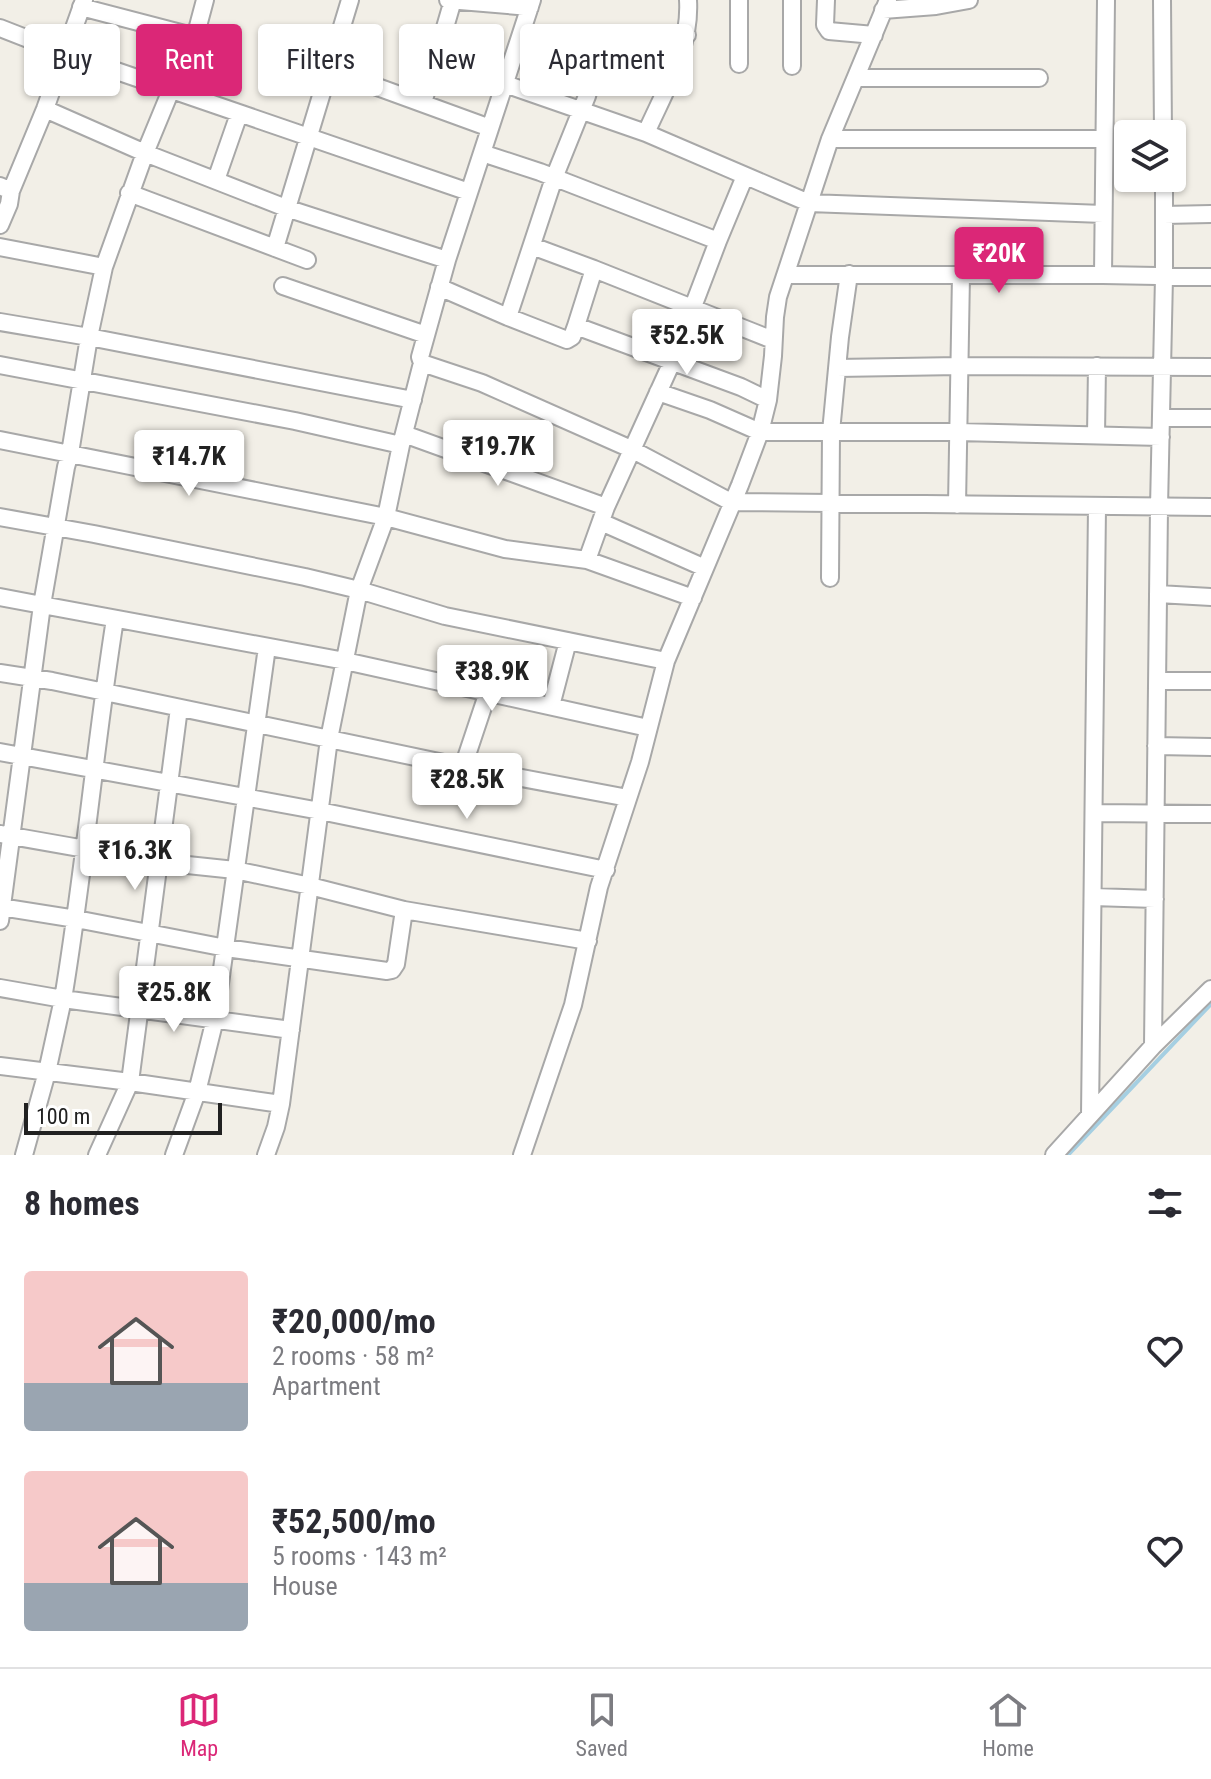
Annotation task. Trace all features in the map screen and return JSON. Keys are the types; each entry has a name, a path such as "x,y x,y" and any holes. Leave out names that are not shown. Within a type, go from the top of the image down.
{"street":[{"path":"199,24 205,0"},
{"path":"342,24 350,0"},
{"path":"266,1155 281,1104 329,739 359,590 386,517 422,363 420,357 439,287 531,3 451,0 423,103"},
{"path":"687,24 688,0"},
{"path":"739,0 739,64"},
{"path":"792,0 792,66"},
{"path":"826,0 825,25 829,31 874,35"},
{"path":"522,1155 573,1005 599,887 628,798 666,661 760,432 768,400 778,297 830,139 885,5 936,6 969,0"},
{"path":"1103,275 1106,0"},
{"path":"1162,0 1163,120"},
{"path":"75,24 83,3 153,24"},
{"path":"0,28 24,37"},
{"path":"856,78 1039,78"},
{"path":"505,84 646,133 809,203 1103,214"},
{"path":"383,89 490,128"},
{"path":"0,225 9,204 5,188 49,96"},
{"path":"169,96 129,193 104,267 89,337 42,605 22,757 6,835 1,912 76,919 226,948 387,971 396,964 404,910"},
{"path":"188,96 469,192"},
{"path":"275,248 320,96"},
{"path":"508,317 554,178 586,96"},
{"path":"646,133 663,96"},
{"path":"45,109 145,153 286,208 447,260"},
{"path":"216,180 239,114"},
{"path":"830,139 1103,139"},
{"path":"482,153 718,241"},
{"path":"587,560 603,514 672,362 745,176"},
{"path":"1153,1046 1164,192"},
{"path":"129,193 307,260"},
{"path":"1164,215 1211,214"},
{"path":"532,246 773,340"},
{"path":"0,247 104,267"},
{"path":"439,287 567,340 572,337 594,269"},
{"path":"830,578 831,432 849,274"},
{"path":"787,275 1211,277"},
{"path":"957,505 961,275"},
{"path":"283,286 426,335"},
{"path":"0,322 413,400"},
{"path":"576,326 741,387 768,400"},
{"path":"422,363 482,383 631,449 731,502 1211,507"},
{"path":"0,365 402,440 603,514 705,568"},
{"path":"1096,435 1097,366"},
{"path":"837,368 1211,367"},
{"path":"658,392 760,432 958,432 1161,437"},
{"path":"1161,418 1211,418"},
{"path":"0,440 386,517 505,549 587,560 693,598"},
{"path":"1090,1115 1097,507"},
{"path":"0,517 305,577 445,616 666,661"},
{"path":"1158,594 1211,597"},
{"path":"0,597 345,661 648,728"},
{"path":"24,1155 63,999 115,619"},
{"path":"551,706 568,641"},
{"path":"174,1155 197,1092 215,1019 267,647"},
{"path":"0,673 628,798"},
{"path":"1157,681 1211,681"},
{"path":"463,767 488,692"},
{"path":"97,1155 130,1082 179,708"},
{"path":"1156,746 1211,747"},
{"path":"0,752 320,811 606,870"},
{"path":"1094,813 1211,814"},
{"path":"6,835 159,862 235,870 404,910 588,941"},
{"path":"1093,897 1155,899"},
{"path":"0,988 291,1030"},
{"path":"1054,1155 1153,1046 1211,989"},
{"path":"0,1066 281,1104"}],"waterway":[{"path":"1068,1155 1211,1004"}]}
